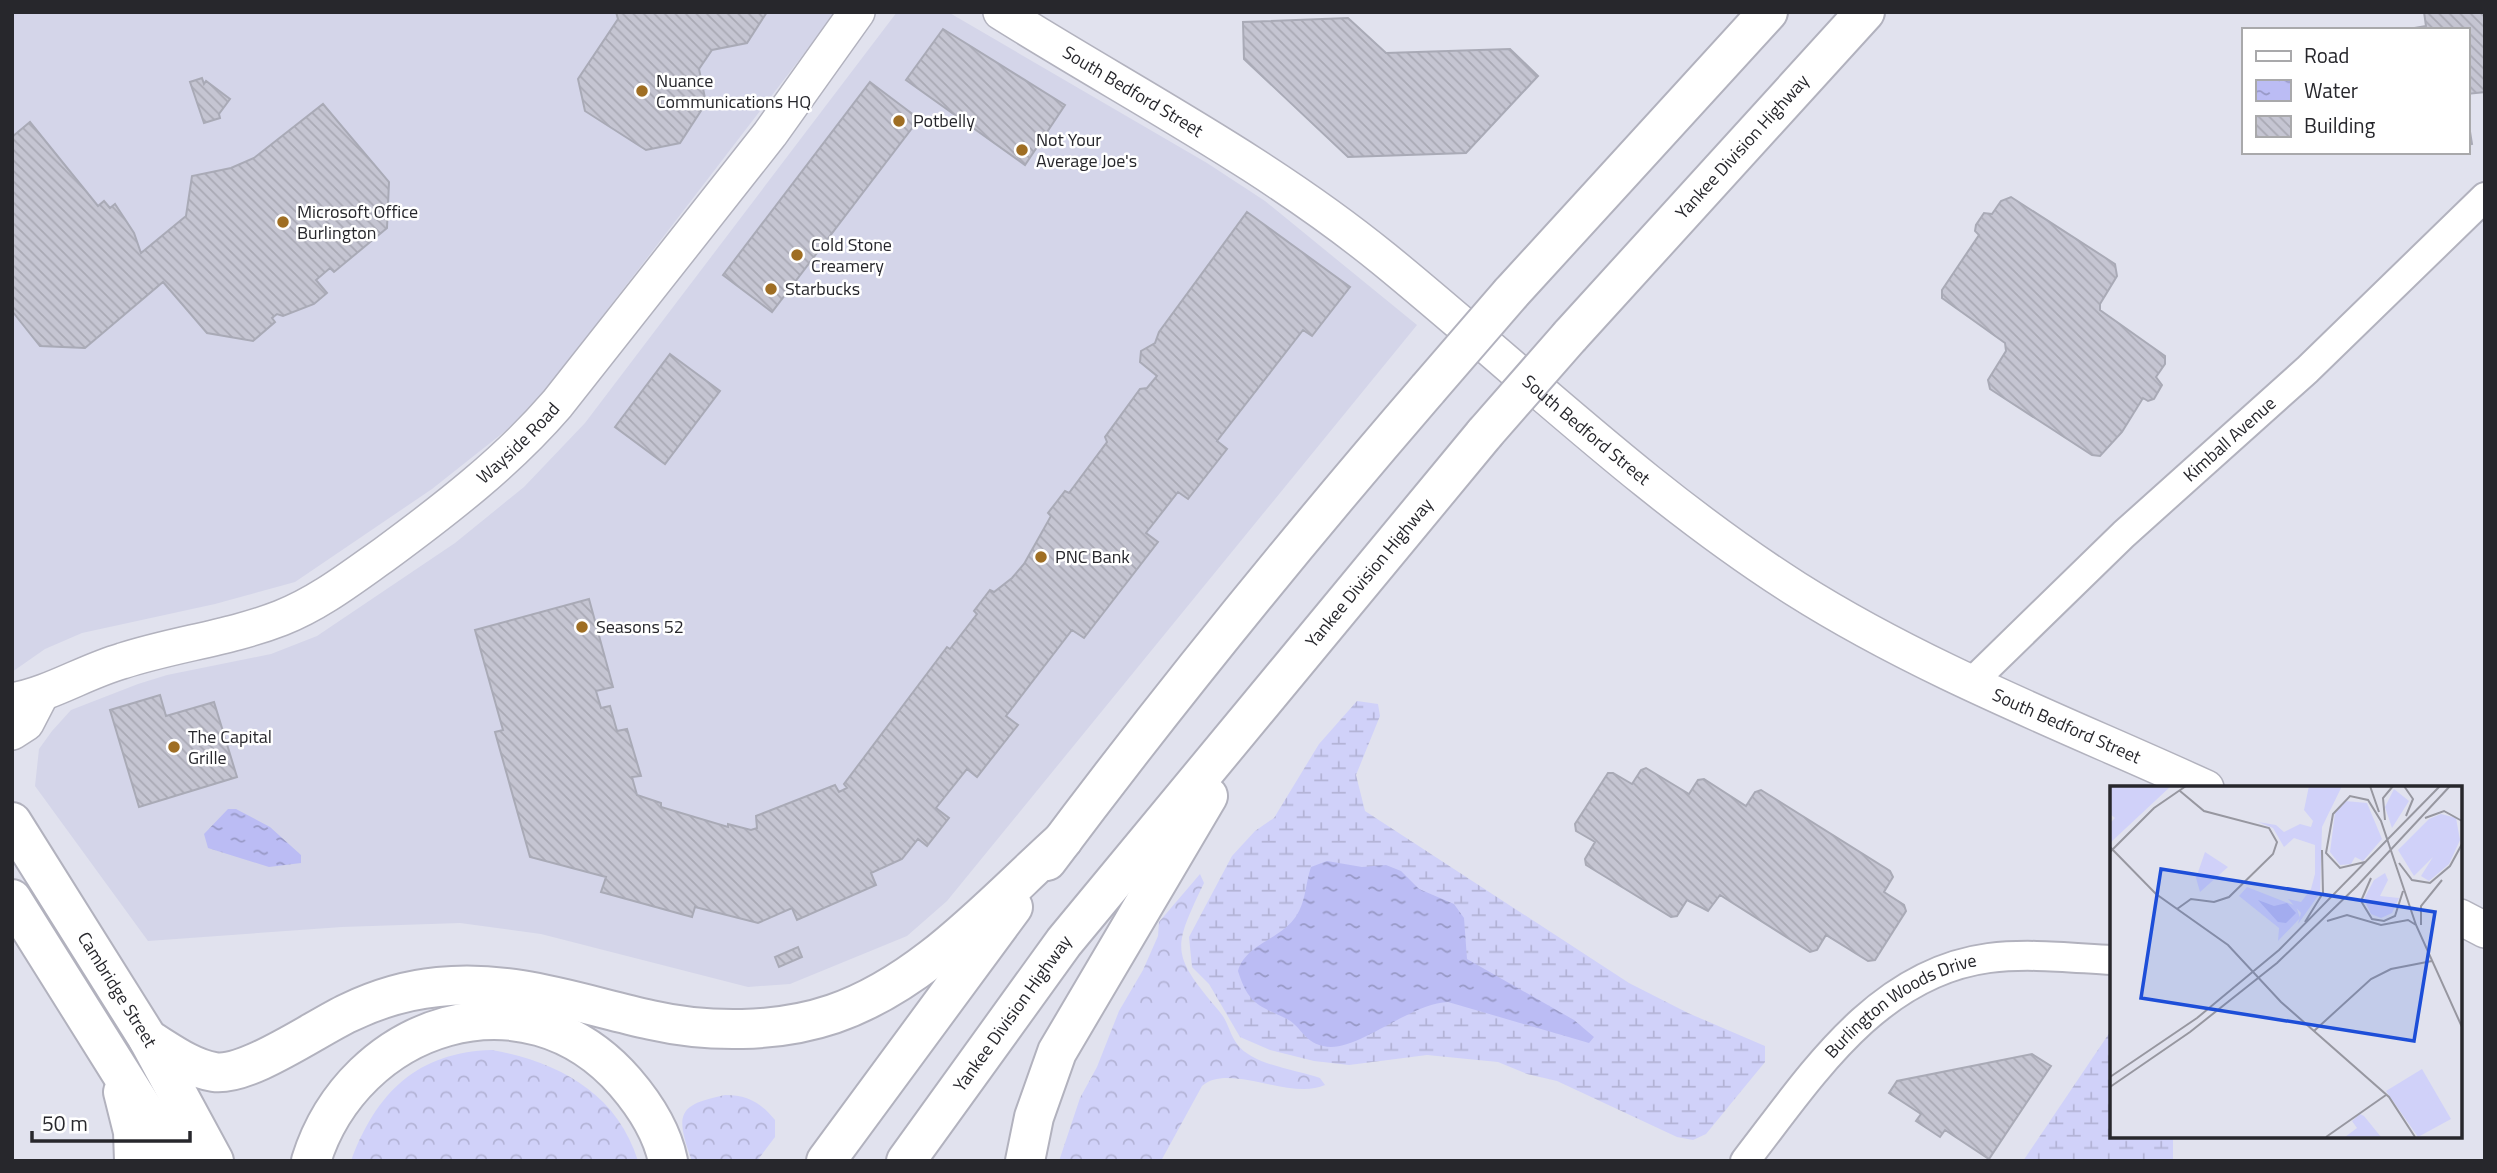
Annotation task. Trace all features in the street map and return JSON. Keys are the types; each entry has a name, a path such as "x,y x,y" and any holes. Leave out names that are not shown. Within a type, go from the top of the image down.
{"highway":[{"path":"826,1161 1112,774 1331,502 1511,293 1768,12"},
{"name":"Yankee Division Highway","path":"906,1161 1064,942 1485,433 1865,12"},
{"path":"1025,1161 1034,1117 1057,1052 1197,814 1290,667"},
{"name":"Cambridge Street","path":"12,822 148,1039 214,1161"},
{"path":"148,1039 202,1068 229,1072 251,1065 348,1013 390,995 462,985 514,988 566,996 649,1019 690,1026 718,1028 805,1022 860,1003 910,976 1063,840"},
{"path":"12,899 176,1161"},
{"path":"311,1161 322,1131 338,1102 376,1061 414,1037 439,1028 461,1024 509,1022 549,1031 574,1042 617,1073 647,1112 668,1161"},
{"path":"103,1041 129,1111 134,1161"}],"main road":[{"name":"Wayside Road","path":"12,732 26,723 26,698 108,665 259,626 306,608 377,559 469,488 519,445 566,393 770,134 857,12"},
{"name":"South Bedford Street","path":"1001,12 1244,157 1317,209 1383,258 1664,494 1746,555 1835,612 1972,682 2202,786"},
{"path":"2462,918 2485,930"}],"street":[{"name":"Kimball Avenue","path":"1972,682 2124,534 2307,370 2485,197"},
{"name":"Burlington Woods Drive","path":"1745,1161 1825,1058 1856,1024 1913,985 1950,969 1991,958 2110,960"}],"shaded area":[{"path":"12,12 836,12 528,413 432,489 295,582 215,604 82,633 45,649 12,672"},
{"path":"897,12 948,12 1207,163 1265,201 1417,325 947,901 907,936 790,984 748,987 541,934 460,923 342,927 148,941 35,786 39,749 52,731 71,710 138,684 167,675 271,654 317,636 455,543 524,487 585,423"}],"green space":[{"path":"1357,701 1378,704 1380,716 1356,775 1365,811 1629,983 1688,1013 1765,1046 1765,1062 1706,1134 1693,1140 1677,1137 1557,1081 1527,1074 1498,1062 1427,1055 1349,1065 1314,1061 1270,1050 1240,1037 1209,984 1192,967 1189,937 1232,856 1255,831 1274,818 1319,744"},
{"path":"1200,874 1204,883 1182,938 1185,963 1192,976 1222,1015 1234,1040 1244,1051 1264,1062 1320,1078 1325,1085 1311,1089 1295,1089 1244,1079 1214,1080 1202,1086 1161,1161 1059,1161 1080,1098 1097,1067 1119,1011 1143,970 1158,936 1159,922"},
{"path":"2110,1032 2110,1138 2173,1138 2173,1161 2023,1161"},
{"path":"492,1050 540,1063 582,1084 616,1117 638,1161 351,1161 373,1115 403,1081 421,1068 442,1059"},
{"path":"725,1095 747,1098 765,1109 775,1120 775,1137 757,1161 692,1161 683,1132 684,1114 697,1103"}],"water":[{"path":"228,809 236,809 270,827 301,855 301,863 269,867 208,848 204,834"},
{"path":"1327,861 1362,867 1386,865 1401,871 1419,889 1454,904 1464,918 1467,959 1574,1020 1594,1037 1589,1043 1448,1002 1416,1011 1350,1043 1336,1047 1316,1044 1290,1021 1255,1002 1246,990 1238,971 1247,955 1294,919 1303,901 1311,867"}],"building":[{"name":"Nuance Communications HQ","path":"616,12 767,12 747,43 712,50 699,69 706,103 680,143 646,150 585,111 578,79 618,19"},
{"path":"2424,12 2485,12 2485,92 2469,94 2469,28 2414,28 2426,26"},
{"path":"1348,18 1386,53 1510,49 1538,76 1466,153 1348,157 1244,59 1243,22"},
{"path":"943,29 1065,105 1025,165 906,80"},
{"path":"202,78 204,84 206,81 230,99 219,114 220,118 204,123 190,82"},
{"path":"870,82 919,119 772,312 723,275"},
{"name":"Microsoft Office Burlington","path":"323,104 389,182 387,228 334,272 330,268 316,280 327,293 314,304 283,316 277,314 272,318 275,322 253,341 207,333 163,282 85,348 40,346 12,311 12,137 30,122 98,206 104,201 110,208 115,204 134,233 141,253 186,216 192,176 231,168 254,158"},
{"path":"2011,197 2115,264 2117,276 2100,304 2100,310 2165,356 2165,364 2156,377 2162,385 2154,399 2148,401 2143,398 2122,432 2100,456 2092,455 1990,389 1988,380 2006,351 2005,343 1942,298 1942,290 1979,235 1975,231 1976,225 1984,213 1992,214 2001,201"},
{"path":"1247,212 1350,287 1312,336 1303,330 1217,441 1227,449 1188,499 1178,492 1146,533 1158,542 1084,638 1072,630 1006,716 1018,725 977,777 967,769 936,808 949,818 927,846 918,839 902,859 871,873 876,885 797,920 792,908 758,923 695,907 692,917 601,892 606,877 530,857 495,732 503,730 475,630 589,599 613,687 596,691 601,708 610,706 617,731 627,729 641,776 632,777 637,795 661,803 661,807 728,827 728,824 751,830 757,828 756,816 835,785 839,792 847,788 844,784 947,647 950,649 977,614 974,611 990,590 994,592 1024,564 1051,516 1048,513 1065,491 1069,493 1107,442 1105,437 1140,389 1147,388 1157,376 1140,362 1141,351 1155,343 1159,332"},
{"path":"670,354 720,391 665,464 615,427"},
{"name":"The Capital Grille","path":"160,695 166,716 214,702 237,777 139,807 110,710"},
{"path":"1646,768 1689,794 1698,780 1704,779 1746,806 1755,792 1761,790 1890,871 1893,877 1884,892 1904,905 1906,911 1875,960 1868,961 1826,935 1817,950 1810,952 1720,895 1708,911 1687,900 1677,916 1671,917 1586,865 1585,859 1595,842 1576,831 1575,824 1608,773 1632,784 1641,770"},
{"path":"798,947 802,957 779,967 775,957"},
{"path":"2032,1054 2051,1066 1989,1159 1945,1130 1940,1137 1916,1121 1921,1114 1889,1093 1897,1081"}],"place":[{"name":"Nuance Communications HQ","path":"642,91"},
{"name":"Potbelly","path":"899,121"},
{"name":"Not Your Average Joe's","path":"1022,150"},
{"name":"Microsoft Office Burlington","path":"283,222"},
{"name":"Cold Stone Creamery","path":"797,255"},
{"name":"Starbucks","path":"771,289"},
{"name":"PNC Bank","path":"1041,557"},
{"name":"Seasons 52","path":"582,627"},
{"name":"The Capital Grille","path":"174,747"}]}
